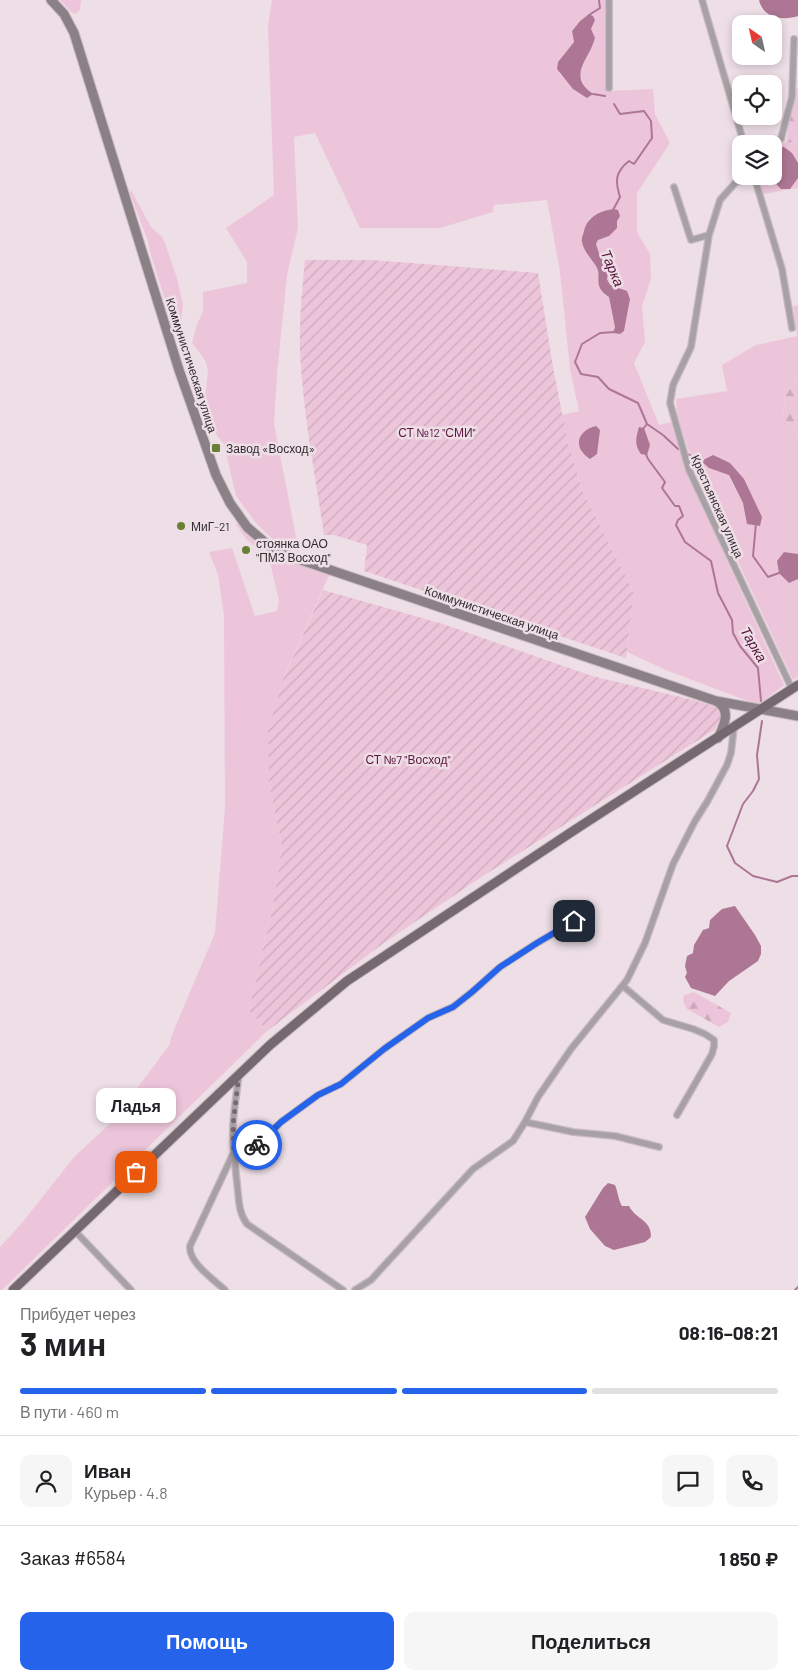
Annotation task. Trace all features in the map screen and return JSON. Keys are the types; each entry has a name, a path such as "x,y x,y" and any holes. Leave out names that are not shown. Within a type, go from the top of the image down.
{"main road":[{"name":"Коммунистическая улица","path":"51,0 64,14 74,33 179,370 207,451 223,490 247,527 269,546 294,558 716,701 798,716"},
{"path":"13,1290 270,1045 346,981 573,831 762,710 793,685"},
{"path":"716,701 725,710 724,726 718,738"}],"street":[{"path":"609,0 609,88"},
{"path":"702,0 741,135"},
{"path":"782,135 792,97 794,39"},
{"name":"Крестьянская улица","path":"733,185 720,200 709,235 690,347 673,385 670,402 689,470 793,685"},
{"path":"756,185 782,269 792,328"},
{"path":"674,187 691,240 709,235"},
{"path":"355,1290 371,1280 473,1169 513,1141 538,1097 571,1049 628,980 645,943 673,864 727,765 731,753 734,727"},
{"path":"234,1152 246,1152 256,1147 281,1122 318,1095 341,1084 384,1049 428,1018 453,1007 500,967 582,917"},
{"path":"623,986 663,1020 699,1031 714,1040 712,1054 677,1115"},
{"path":"239,1074 233,1125 240,1210 248,1224 343,1290"},
{"path":"525,1122 573,1132 615,1136 659,1147"},
{"path":"225,1290 199,1266 191,1257 189,1251 234,1152"},
{"path":"75,1231 131,1290"}],"green space":[{"path":"60,0 81,0 80,9 76,14 71,12"},
{"path":"272,0 605,0 606,91 653,89 655,114 670,143 637,193 637,232 650,254 651,279 642,306 645,342 634,363 659,425 671,422 687,473 784,685 759,704 666,670 627,652 634,593 582,490 562,415 579,411 570,369 560,272 547,200 494,205 493,212 440,228 360,228 315,133 294,137 298,228 287,275 274,424 299,552 276,543 256,523 236,496 224,444 217,436 205,399 208,370 205,360 192,343 197,324 203,312 203,292 247,283 247,262 226,228 274,195 268,26","holes":["589,14 595,20 591,30 594,43 581,67 580,76 586,89 564,78 560,74 558,62 574,42 572,30","596,214 609,236 598,240 596,243 610,286 619,287 630,299 624,331 609,297 604,293 597,267 587,254 585,228 589,219"]},
{"path":"798,88 798,141 786,143 794,90"},
{"path":"782,141 786,143 798,141 798,163 792,153 782,148"},
{"path":"798,176 798,188 763,194 760,185 777,185 781,189 789,189"},
{"path":"131,190 151,227 162,237 165,243 177,278 183,305 181,322 172,316 166,303 148,241 130,193"},
{"name":"СТ №12 \"СМИ\"","path":"305,260 372,260 538,273 553,367 568,443 582,490 634,593 626,658 364,571 367,545 334,535 324,535 307,421 300,352"},
{"path":"798,305 798,379 786,393 783,418 798,434 798,554 784,552 789,583 798,579 798,677 793,680 694,467 677,415 676,399 727,391 722,365 756,345 797,336 793,306","holes":["728,475 762,517 748,520 743,503"]},
{"path":"798,379 798,434 783,418 786,393"},
{"path":"238,522 261,543 330,573 284,676 269,784 282,846 273,906 249,1010 267,1031 0,1290 0,1247 21,1224 75,1156 113,1121 170,1044 171,1037 215,933 225,807 224,615 218,575 209,552 232,548 255,616 277,611 279,601 269,558 246,539 236,524"},
{"name":"СТ №7 \"Восход\"","path":"323,590 443,624 592,676 717,707 722,719 714,730 483,876 381,945 267,1031 249,1010 273,906 282,846 269,784 268,731 284,677"},
{"path":"694,992 731,1013 728,1022 719,1027 687,1009 683,1002 684,995"}],"shaded area":[{"path":"759,0 798,0 798,16 782,18 782,15 771,15 761,6"},
{"path":"589,14 595,20 591,29 595,38 580,73 585,87 593,94 587,98 573,89 557,69 558,62 574,42 572,31"},
{"path":"782,147 792,153 798,163 798,178 790,189 781,189 777,185 782,185"},
{"path":"613,209 618,210 620,216 617,221 617,228 609,236 598,240 596,244 609,271 607,279 610,285 627,291 630,299 624,331 620,334 613,333 615,327 609,297 600,289 598,270 586,252 582,241 588,222 599,213"},
{"path":"596,426 600,430 597,454 590,459 581,450 579,440 584,432"},
{"path":"639,427 644,428 650,445 647,455 641,454 636,444"},
{"path":"713,455 730,463 744,479 762,517 760,526 747,524 743,503 729,475 709,468 701,461"},
{"path":"784,552 798,554 798,579 789,583 779,573 777,561"},
{"path":"735,906 761,946 761,954 758,961 729,981 715,996 691,988 685,977 687,973 685,966 687,956 693,953 694,945 703,930 709,928 710,920 722,909"},
{"path":"608,1183 615,1185 622,1206 629,1206 649,1227 651,1237 645,1242 614,1250 605,1246 590,1229 585,1217"}],"waterway":[{"name":"Тарка","path":"589,15 600,8 599,0"},
{"name":"Тарка","path":"593,94 605,96"},
{"name":"Тарка","path":"613,210 620,197 617,177 621,169 629,161 634,164 652,138 651,121 644,111 620,114 614,104"},
{"name":"Тарка","path":"615,332 600,333 582,344 575,362 581,374 598,377 609,389 638,403 647,424 643,429"},
{"path":"647,424 678,449"},
{"name":"Тарка","path":"646,454 665,482 662,488 675,506 679,506 683,516 676,525 685,542 711,561 718,593 732,620 733,633 740,646 758,668 761,701"},
{"path":"688,454 702,462"},
{"path":"756,523 753,556 768,577 779,573"},
{"name":"Тарка","path":"762,721 757,755 759,779 743,804 727,846 735,863 753,876 777,882 792,876 798,876"},
{"path":"795,1290 798,1287"}],"way so far":[{"path":"136,1172 239,1074 233,1125 234,1152 246,1152 257,1145"}],"place":[{"name":"Завод «Восход»","path":"216,448"},
{"name":"МиГ-21","path":"181,526"},
{"name":"стоянка ОАО \"ПМЗ Восход\"","path":"246,550"},
{"name":"Ладья","path":"136,1172"}],"route":[{"path":"257,1145 281,1122 318,1095 341,1084 384,1049 428,1018 453,1007 500,967 574,921"}]}
